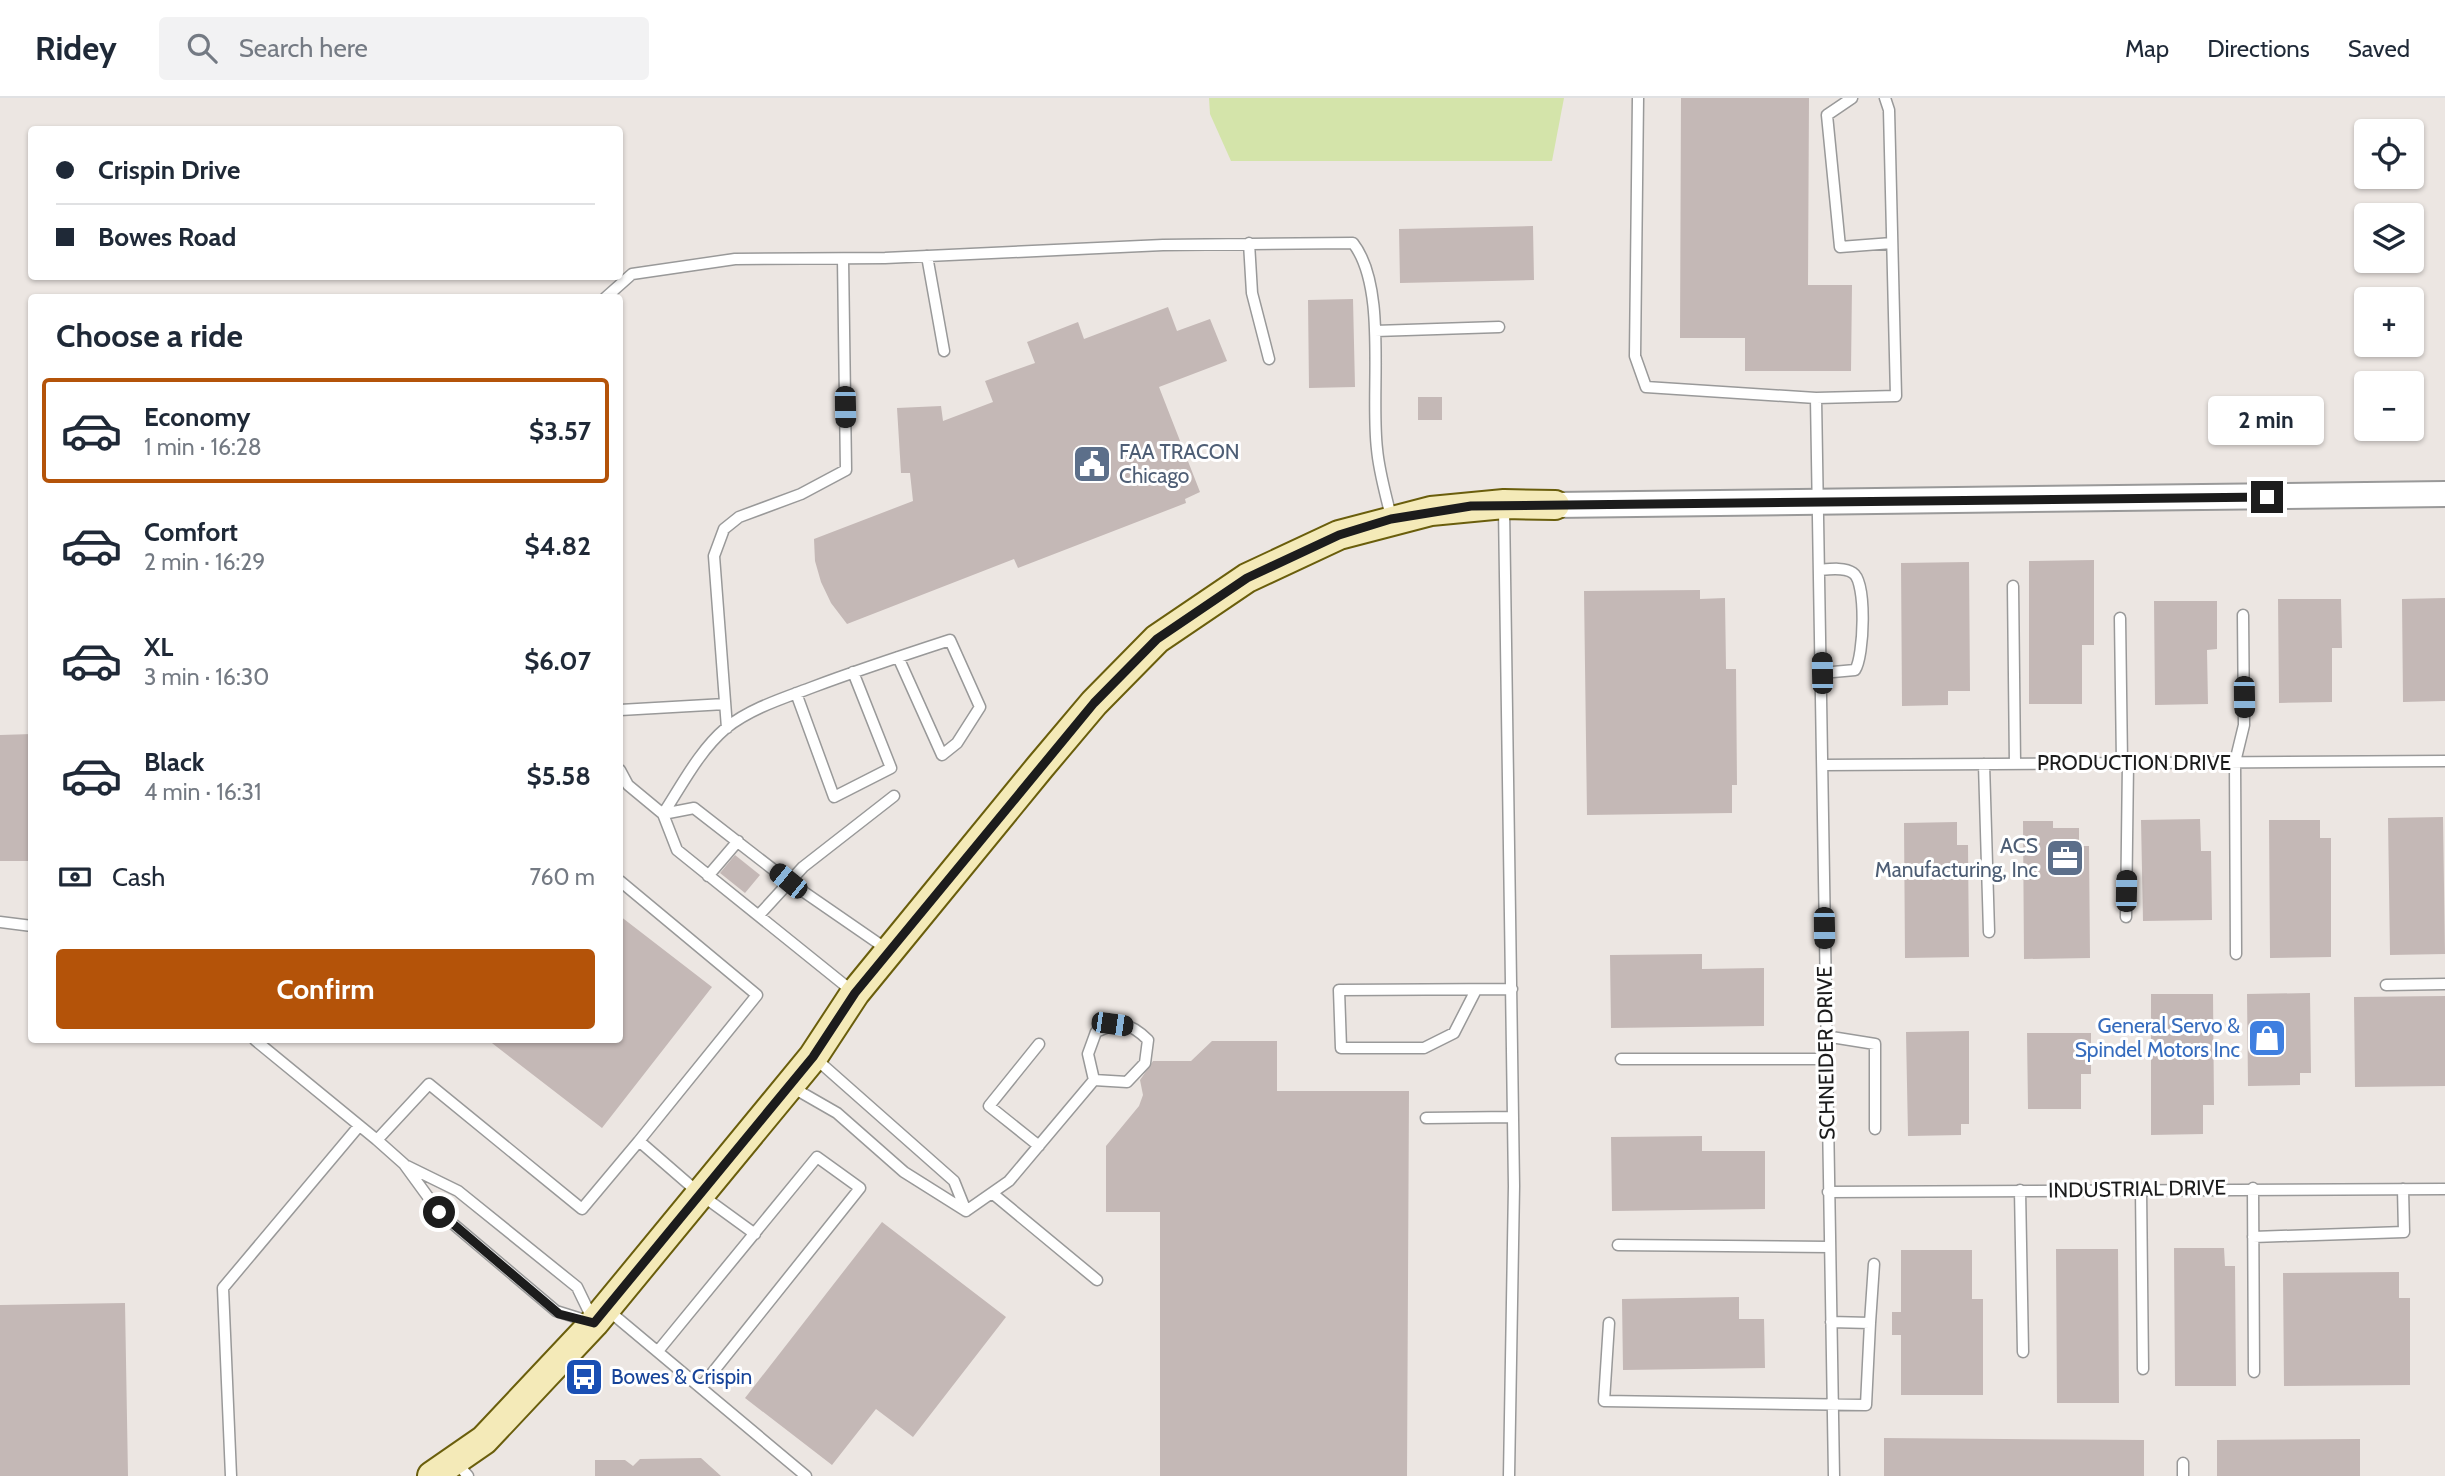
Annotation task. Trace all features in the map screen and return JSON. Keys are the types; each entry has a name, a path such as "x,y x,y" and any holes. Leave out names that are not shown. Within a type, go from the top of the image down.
{"main road":[{"path":"451,1471 484,1440 600,1315 813,1057 855,993 1094,703 1157,639 1247,578 1339,535 1391,519 1431,511 1504,504 1555,505"}],"street":[{"path":"1555,505 2445,494"}],"lane":[{"path":"1638,98 1635,356 1646,387 1816,398 1896,396 1889,110 1885,98"},
{"path":"1852,98 1827,115 1840,247 1892,243"},
{"path":"1249,243 1252,293 1269,359"},
{"path":"610,294 632,274 735,259 843,259 1249,243 1353,243 1364,257 1375,331 1377,449 1391,519"},
{"path":"927,256 944,351"},
{"path":"727,728 714,556 724,529 739,517 801,494 846,470 843,259"},
{"path":"1375,331 1499,327"},
{"name":"SCHNEIDER DRIVE","path":"1816,398 1834,1476"},
{"path":"1504,504 1513,1117 1509,1476"},
{"path":"1820,570 1851,571 1857,575 1860,582 1861,607 1860,662 1855,670 1822,673"},
{"path":"2013,586 2015,764"},
{"path":"2236,954 2235,762 2244,725 2243,615"},
{"path":"2120,618 2126,916"},
{"path":"663,814 697,761 727,728 765,705 853,672 898,657 950,640 980,707 957,743 942,755 898,657"},
{"path":"796,693 834,797 891,768 853,672"},
{"path":"623,710 725,704"},
{"name":"PRODUCTION DRIVE","path":"1823,765 2445,761"},
{"path":"1984,764 1989,932"},
{"path":"623,776 628,785 663,814 677,850 855,993"},
{"path":"759,915 788,881 894,796"},
{"path":"663,814 694,808 788,881 891,952"},
{"path":"708,876 738,841"},
{"path":"377,1140 429,1084 582,1209 757,995 623,883"},
{"path":"0,922 28,926"},
{"path":"2386,985 2445,984"},
{"path":"1476,990 1454,1033 1424,1048 1341,1048 1339,990 1512,989"},
{"path":"1112,1024 1135,1027 1148,1040 1146,1063 1127,1082 1094,1080 1087,1054 1096,1032 1112,1024"},
{"path":"1825,1036 1875,1044 1875,1129"},
{"path":"259,1043 404,1164 439,1212 556,1311 600,1315"},
{"path":"1038,1146 989,1106 1040,1044"},
{"path":"813,1057 954,1181 966,1211"},
{"path":"1621,1059 1826,1059"},
{"path":"966,1211 1009,1181 1094,1080"},
{"path":"790,1086 837,1113 904,1172 966,1211"},
{"path":"1426,1118 1513,1117"},
{"path":"231,1476 223,1288 359,1126"},
{"path":"639,1141 700,1194 755,1234"},
{"path":"658,1351 817,1157 860,1188 701,1387"},
{"path":"404,1164 458,1191 577,1287 600,1315 658,1351 806,1476"},
{"path":"2253,1188 2254,1373"},
{"path":"2141,1189 2143,1369"},
{"path":"2253,1237 2404,1232 2403,1189"},
{"name":"INDUSTRIAL DRIVE","path":"1828,1192 2445,1189"},
{"path":"2020,1190 2023,1352"},
{"path":"992,1193 1097,1280"},
{"path":"1618,1245 1829,1247"},
{"path":"1609,1323 1604,1401 1866,1405 1874,1264"},
{"path":"1831,1322 1870,1323"},
{"path":"2183,1463 2183,1476"}],"green space":[{"path":"1209,98 1564,98 1552,161 1231,161 1210,114"}],"building":[{"path":"1681,98 1809,98 1808,285 1852,285 1851,371 1745,371 1745,338 1680,338"},
{"path":"1533,226 1534,280 1400,283 1399,229"},
{"path":"1353,299 1355,387 1309,388 1308,300"},
{"name":"FAA TRACON Chicago","path":"1168,307 1177,331 1210,319 1227,361 1159,387 1200,492 1185,499 1186,503 1018,568 1014,559 847,624 831,603 821,582 815,561 814,539 913,501 910,473 901,473 897,408 941,406 943,421 993,402 985,381 1035,363 1027,342 1078,322 1084,339"},
{"path":"1418,397 1442,397 1442,420 1418,420"},
{"path":"2094,560 2094,645 2082,645 2082,704 2029,704 2029,561"},
{"path":"1969,562 1970,691 1948,691 1948,705 1902,706 1901,563"},
{"path":"1700,590 1700,599 1725,598 1726,669 1736,669 1737,785 1732,785 1732,813 1587,815 1584,591"},
{"path":"2445,598 2445,701 2403,702 2402,599"},
{"path":"2278,599 2341,599 2342,648 2332,648 2332,702 2279,703"},
{"path":"2154,601 2217,601 2217,649 2207,650 2208,704 2155,705"},
{"path":"28,734 28,861 0,861 0,735"},
{"path":"2443,817 2445,954 2390,955 2388,818"},
{"path":"2200,819 2201,851 2211,851 2212,920 2143,921 2141,820"},
{"path":"2269,820 2320,820 2320,838 2331,838 2331,957 2270,958"},
{"path":"2023,821 2053,821 2053,828 2079,828 2079,846 2089,846 2090,958 2024,959"},
{"path":"1957,822 1957,845 1968,845 1969,957 1905,958 1904,823"},
{"path":"735,855 760,875 745,893 720,873"},
{"path":"623,918 712,987 602,1128 492,1043 623,1043"},
{"path":"1702,954 1702,969 1764,968 1764,1026 1611,1028 1610,955"},
{"path":"2310,993 2311,1073 2300,1073 2300,1085 2248,1086 2247,994"},
{"path":"2151,994 2213,994 2214,1105 2203,1105 2203,1134 2151,1135"},
{"path":"2445,996 2445,1086 2355,1087 2354,997"},
{"path":"1969,1031 1969,1124 1961,1124 1961,1135 1908,1136 1906,1032"},
{"path":"2027,1033 2091,1033 2091,1074 2081,1074 2081,1109 2028,1109"},
{"path":"1212,1041 1277,1041 1277,1091 1409,1091 1407,1476 1160,1476 1160,1212 1106,1212 1106,1146 1139,1106 1143,1095 1140,1080 1153,1061 1191,1061"},
{"path":"1702,1136 1702,1151 1765,1151 1765,1209 1612,1211 1611,1137"},
{"path":"882,1222 1006,1317 913,1437 876,1409 832,1465 745,1398"},
{"path":"2174,1248 2224,1248 2225,1266 2235,1266 2236,1386 2175,1386"},
{"path":"2056,1249 2118,1249 2119,1403 2057,1403"},
{"path":"1901,1250 1972,1250 1972,1299 1983,1299 1983,1395 1901,1395 1901,1335 1892,1335 1892,1312 1901,1312"},
{"path":"2399,1272 2399,1298 2410,1298 2410,1385 2284,1386 2283,1273"},
{"path":"1739,1297 1739,1319 1764,1319 1765,1368 1623,1370 1622,1299"},
{"path":"125,1303 128,1476 0,1476 0,1305"},
{"path":"1884,1438 2144,1440 2144,1476 1884,1476"},
{"path":"2360,1439 2360,1476 2217,1476 2217,1440"},
{"path":"701,1458 721,1476 595,1476 595,1460 625,1460 633,1466 640,1459"}],"place":[{"name":"FAA TRACON Chicago","path":"1092,464"},
{"name":"ACS Manufacturing, Inc","path":"2065,858"},
{"name":"General Servo & Spindel Motors Inc","path":"2267,1038"},
{"name":"Bowes & Crispin","path":"584,1377"}],"route":[{"path":"439,1212 559,1314 594,1323 813,1057 855,993 1094,703 1157,639 1247,578 1339,535 1391,519 1431,511 1504,504 2267,497"}]}
